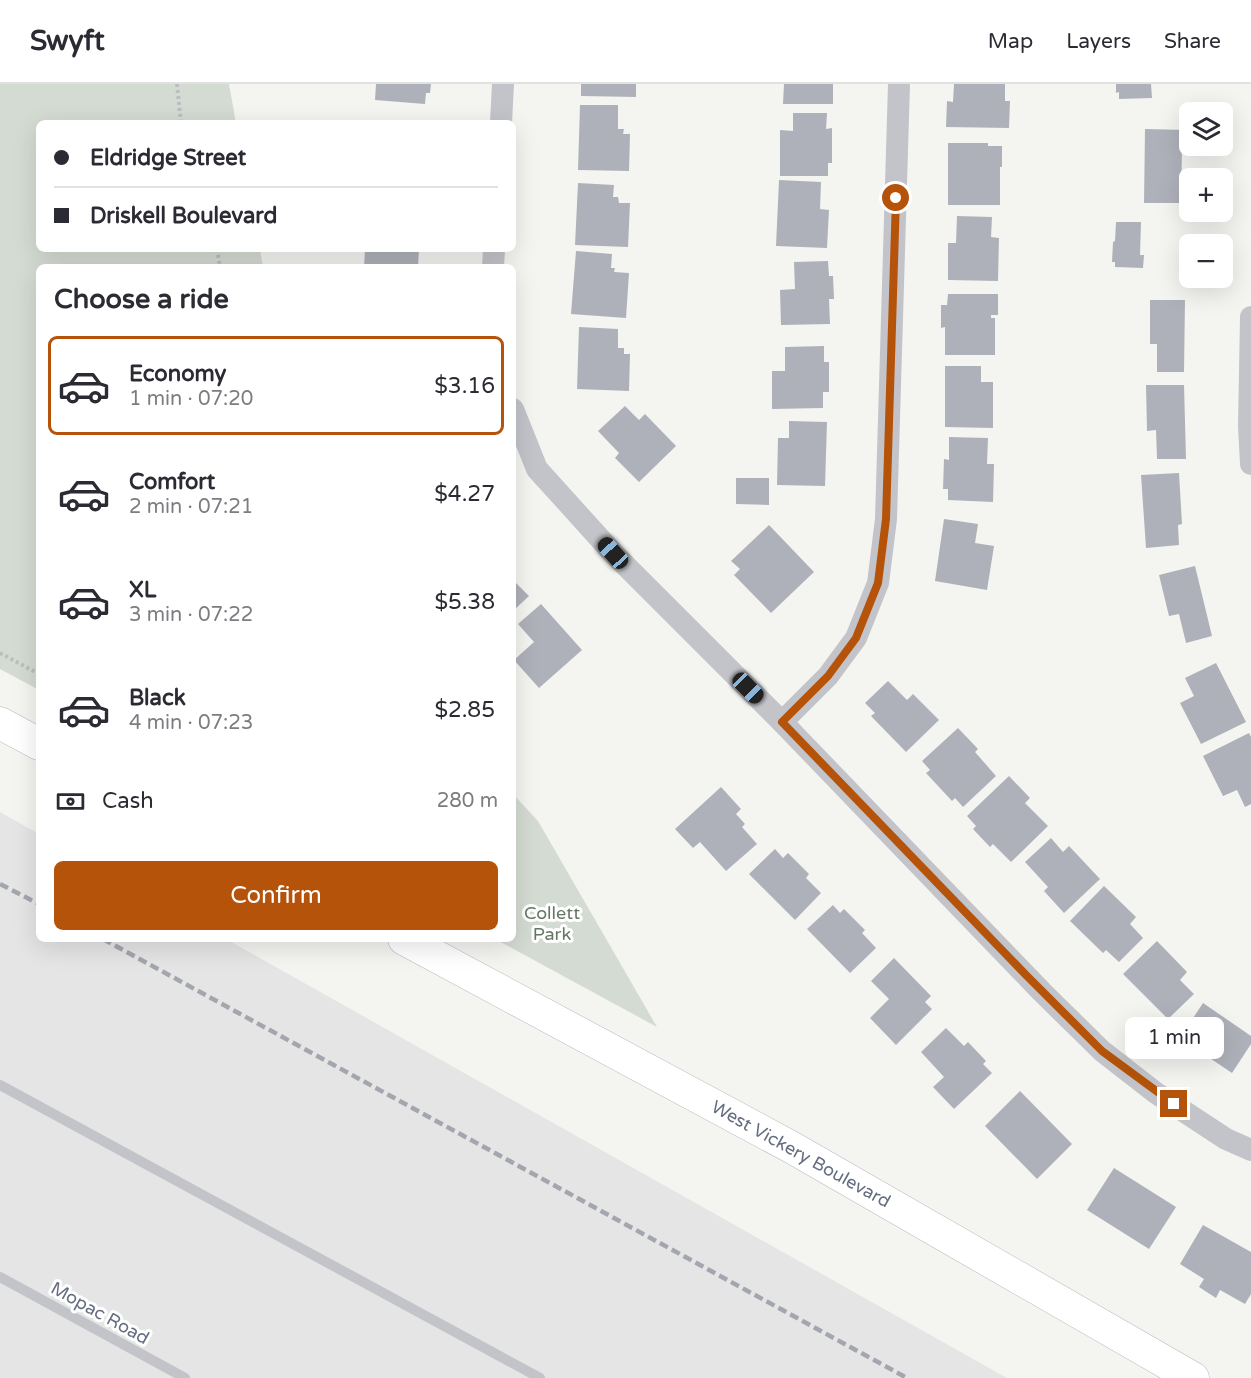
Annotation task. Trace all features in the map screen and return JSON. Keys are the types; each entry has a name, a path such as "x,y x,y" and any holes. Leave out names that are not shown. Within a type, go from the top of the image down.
{"main road":[{"path":"0,723 36,742"},
{"name":"West Vickery Boulevard","path":"410,942 791,1147 1193,1378"}],"street":[{"path":"501,120 503,84"},
{"path":"782,722 828,676 856,638 878,583 886,519 900,84"},
{"path":"1251,317 1251,464"},
{"path":"516,416 537,469 613,553 782,722 1034,984 1102,1051 1156,1093 1226,1139 1251,1150"}],"lane":[{"path":"0,1085 540,1378"},
{"name":"Mopac Road","path":"0,1277 185,1378"}],"path":[{"path":"177,84 182,120"},
{"path":"0,653 36,672"}],"shaded area":[{"path":"0,812 36,832 36,942 231,942 1007,1378 0,1378"}],"green space":[{"path":"0,84 229,84 235,120 36,120 36,252 260,252 262,264 36,264 36,688 0,669"},
{"name":"Collett Park","path":"516,797 538,821 657,1027 501,942 516,942"}],"building":[{"path":"376,84 431,84 430,93 426,93 425,104 375,100"},
{"path":"581,84 636,84 636,97 581,96"},
{"path":"784,84 833,84 833,104 783,104"},
{"path":"954,84 1005,84 1005,101 1010,101 1009,128 946,127 947,101 953,102"},
{"path":"1116,84 1151,84 1152,98 1119,99"},
{"path":"580,105 618,105 618,129 624,129 623,134 630,134 629,171 578,170"},
{"path":"793,113 827,113 826,129 832,128 832,163 828,163 828,176 780,176 780,130 793,131"},
{"path":"1145,129 1179,130 1179,156 1182,156 1182,168 1179,168 1179,203 1144,203"},
{"path":"948,143 988,143 988,146 1002,146 1000,205 948,205"},
{"path":"779,180 821,182 820,209 829,210 827,248 776,246"},
{"path":"578,183 614,185 613,197 618,197 619,203 630,203 628,247 575,245"},
{"path":"957,216 992,217 991,237 999,238 998,281 948,280 948,243 956,243"},
{"path":"1116,222 1141,222 1140,255 1144,255 1143,268 1115,267 1115,262 1112,262"},
{"path":"576,251 612,254 611,268 615,268 614,272 629,273 626,318 571,314"},
{"path":"365,252 419,252 418,264 364,264"},
{"path":"828,261 829,276 833,276 834,299 829,299 830,324 781,325 780,290 795,289 794,262"},
{"path":"948,294 998,294 998,315 991,315 991,318 995,318 995,355 945,355 945,327 941,328 941,305 947,305"},
{"path":"1150,300 1185,300 1184,372 1157,372 1157,344 1150,344"},
{"path":"579,327 618,329 618,348 624,348 624,354 630,354 629,391 577,389"},
{"path":"824,346 824,362 829,362 829,392 823,392 823,408 772,409 772,371 785,371 785,347"},
{"path":"945,366 981,366 981,382 993,382 993,428 945,427"},
{"path":"1146,385 1184,385 1186,459 1157,459 1156,430 1147,431"},
{"path":"625,406 639,420 645,414 676,446 639,482 615,458 619,453 598,431"},
{"path":"789,421 827,422 825,486 777,485 778,438 789,438"},
{"path":"949,437 988,438 987,464 994,464 993,502 948,500 948,489 943,489 944,459 949,460"},
{"path":"1179,473 1182,524 1178,525 1179,545 1146,548 1141,475"},
{"path":"736,478 769,478 769,505 736,504"},
{"path":"944,519 978,524 975,543 994,546 987,590 935,581"},
{"path":"769,525 814,572 771,613 734,575 740,569 731,561"},
{"path":"1195,566 1212,636 1186,643 1179,614 1169,616 1159,575"},
{"path":"516,583 529,596 516,608"},
{"path":"541,604 582,650 539,688 516,662 516,658 534,642 518,624"},
{"path":"1216,663 1246,722 1201,744 1180,703 1194,696 1185,678"},
{"path":"888,681 907,700 913,694 939,720 906,752 871,716 875,713 865,703"},
{"path":"958,728 978,749 975,752 996,776 963,807 955,798 952,801 926,773 930,770 922,761"},
{"path":"1249,733 1251,737 1251,804 1245,807 1237,790 1223,796 1203,756"},
{"path":"1009,776 1030,798 1025,803 1048,826 1011,862 993,844 990,847 973,829 976,826 967,816"},
{"path":"721,787 741,809 736,814 745,824 742,827 757,844 726,871 700,842 693,848 675,829"},
{"path":"1051,838 1063,852 1069,846 1100,879 1064,913 1044,891 1048,887 1025,862"},
{"path":"775,849 783,858 788,853 809,874 806,878 821,893 795,920 749,874"},
{"path":"1104,886 1136,917 1130,924 1143,938 1119,962 1106,950 1103,953 1070,921"},
{"path":"833,905 840,913 844,909 865,930 862,933 876,948 850,973 807,929"},
{"path":"1157,941 1187,972 1180,980 1194,994 1168,1019 1123,974"},
{"path":"894,958 931,996 925,1002 932,1009 896,1045 870,1018 889,999 871,981"},
{"path":"1203,1003 1251,1036 1251,1044 1232,1073 1180,1038"},
{"path":"946,1028 964,1046 968,1042 986,1061 983,1064 992,1073 954,1109 933,1087 944,1077 921,1052"},
{"path":"1020,1091 1072,1144 1037,1179 985,1126"},
{"path":"1114,1168 1176,1207 1149,1249 1087,1210"},
{"path":"1203,1225 1251,1252 1251,1294 1245,1304 1220,1290 1216,1298 1199,1287 1204,1279 1180,1264"}],"railway":[{"path":"0,884 36,902"},
{"path":"108,942 907,1378"}],"route":[{"path":"896,198 886,519 878,583 856,638 828,676 782,722 1102,1051 1156,1093 1174,1104"}]}
